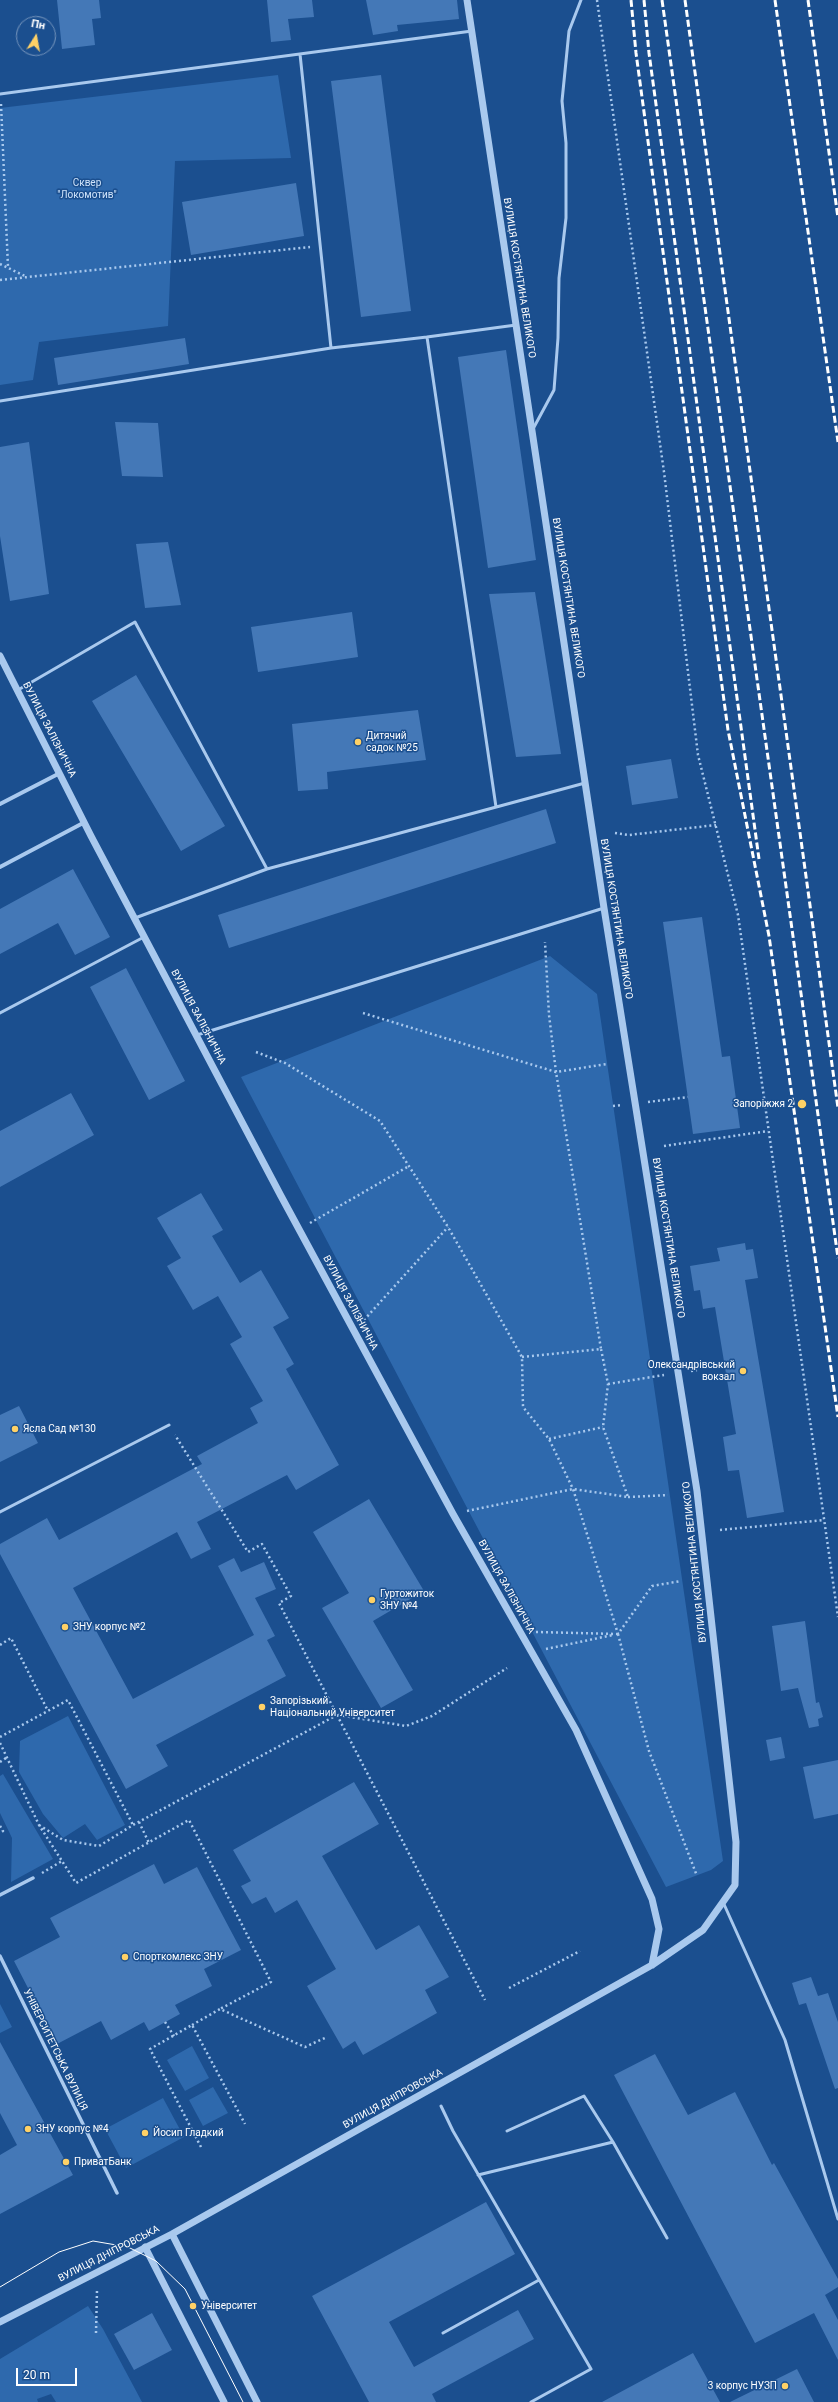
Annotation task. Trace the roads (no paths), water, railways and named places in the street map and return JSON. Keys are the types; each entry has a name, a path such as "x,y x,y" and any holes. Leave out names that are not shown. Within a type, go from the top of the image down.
{"street":[{"name":"ВУЛИЦЯ КОСТЯНТИНА ВЕЛИКОГО","path":"467,0 604,908 698,1491 736,1842"},
{"name":"ВУЛИЦЯ ЗАЛІЗНИЧНА","path":"0,656 144,937 299,1229 454,1514 576,1730 652,1898 659,1929 652,1965"},
{"path":"0,804 60,773"},
{"path":"0,867 85,822"},
{"name":"ВУЛИЦЯ ДНІПРОВСЬКА","path":"0,2322 172,2234 652,1965 703,1930 735,1885 736,1842"},
{"path":"0,1895 33,1878"},
{"name":"УНІВЕРСИТЕТСЬКА ВУЛИЦЯ","path":"0,1956 117,2193"},
{"path":"172,2234 257,2402"},
{"path":"145,2247 224,2402"}],"lane":[{"path":"532,431 554,390 558,338 559,278 566,218 566,144 562,102 569,31 581,0"},
{"path":"0,94 472,31"},
{"path":"300,54 331,348"},
{"path":"0,401 331,348 426,338 516,325"},
{"path":"426,338 496,807"},
{"path":"18,690 135,622 267,869"},
{"path":"135,918 267,869 586,782"},
{"path":"196,1035 604,908"},
{"path":"0,1013 144,937"},
{"path":"0,1512 169,1425"},
{"path":"723,1902 785,2040 838,2219"},
{"path":"507,2131 584,2096 667,2238"},
{"path":"442,2106 478,2175 591,2369 531,2402"},
{"path":"478,2175 612,2142"},
{"path":"443,2333 539,2280"}],"tram line":[{"path":"0,2287 59,2252 93,2241 128,2247 156,2261 185,2289 243,2402"}],"railway":[{"path":"631,0 636,53 728,730 769,936 838,1417"},
{"path":"644,0 649,53 759,859"},
{"path":"662,0 838,1258"},
{"path":"685,0 838,1108"},
{"path":"775,0 838,442"},
{"path":"808,0 838,218"}],"place":[{"name":"Дитячий садок №25","path":"358,742"},
{"name":"Запоріжжя 2","path":"802,1104"},
{"name":"Олександрівський вокзал","path":"743,1371"},
{"name":"Ясла Сад №130","path":"15,1429"},
{"name":"Гуртожиток ЗНУ №4","path":"372,1600"},
{"name":"ЗНУ корпус №2","path":"65,1627"},
{"name":"Запорізький Національний Університет","path":"262,1707"},
{"name":"Спорткомлекс ЗНУ","path":"125,1957"},
{"name":"ЗНУ корпус №4","path":"28,2129"},
{"name":"Йосип Гладкий","path":"145,2133"},
{"name":"ПриватБанк","path":"66,2162"},
{"name":"Університет","path":"193,2306"},
{"name":"3 корпус НУЗП","path":"785,2386"}],"park label":[{"name":"Сквер \"Локомотив\"","path":"87,188"}]}
